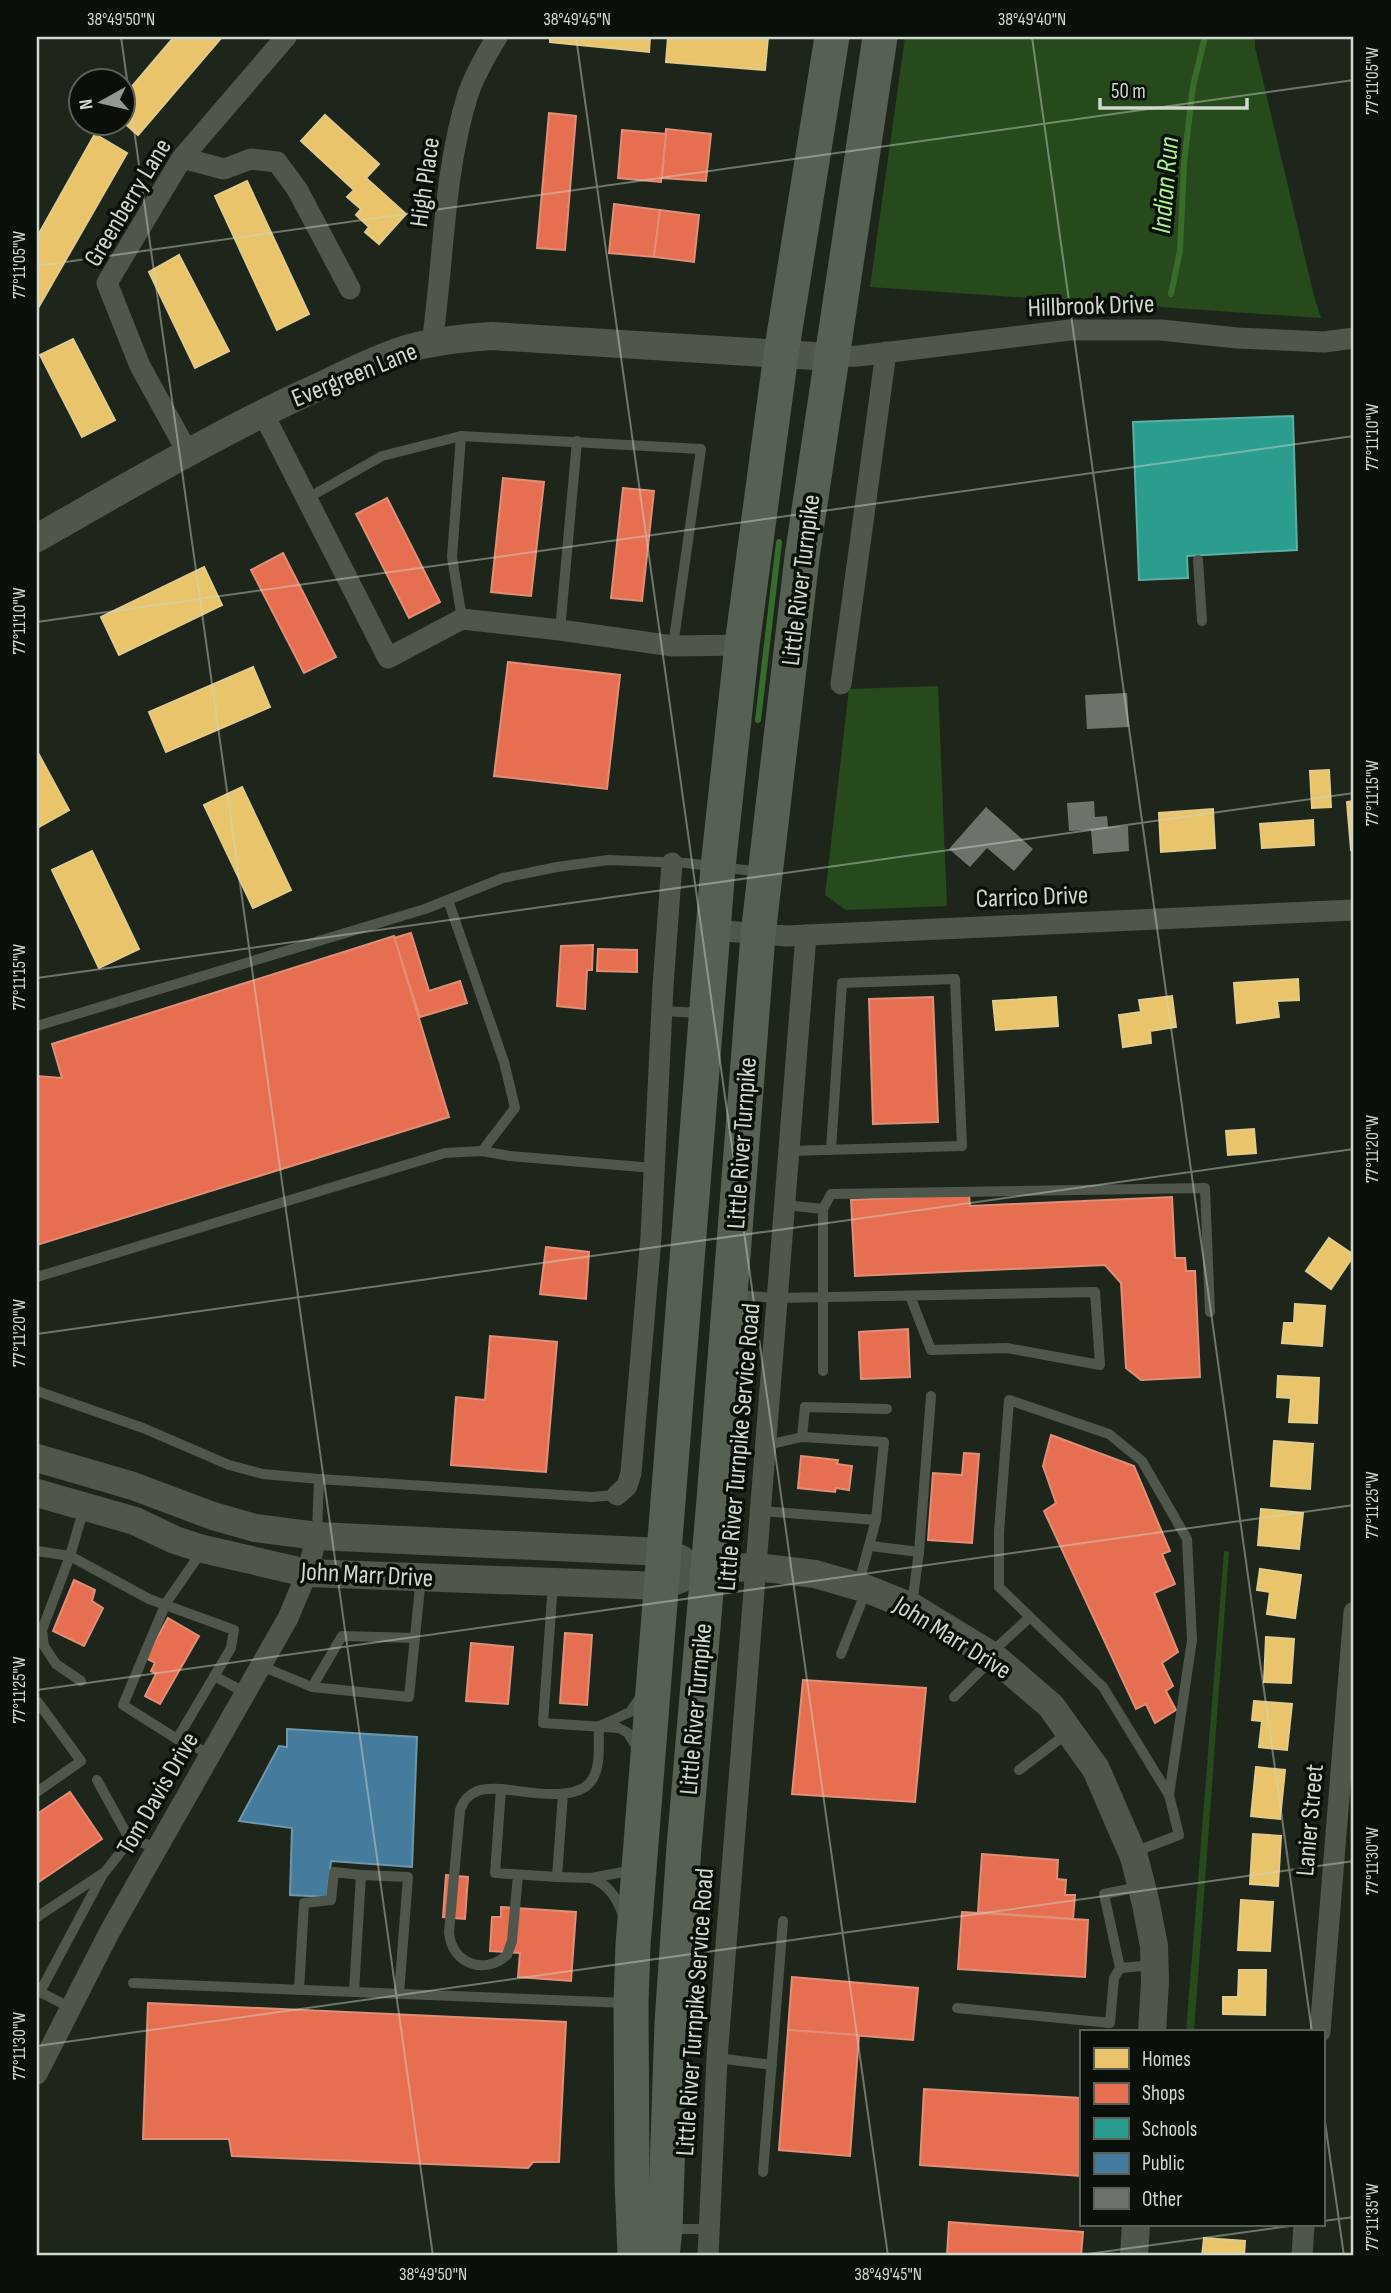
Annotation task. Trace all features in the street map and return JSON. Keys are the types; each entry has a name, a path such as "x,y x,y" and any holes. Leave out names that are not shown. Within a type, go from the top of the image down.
{"main road":[{"name":"Little River Turnpike","path":"635,2256 632,2229 631,2003 662,1586 670,1239 706,1014 718,867 742,645 782,354 832,37"},
{"name":"Little River Turnpike","path":"664,2243 672,2023 764,873 802,557 880,37"},
{"path":"639,1870 653,1881 659,1900 672,2023"}],"street":[{"name":"Greenberry Lane","path":"188,453 140,366 107,283 182,158 286,37"},
{"name":"High Place","path":"432,343 447,202 462,119 469,91 497,37"},
{"path":"182,158 223,169 251,159 277,162 297,189 350,289"},
{"name":"Hillbrook Drive","path":"830,357 1070,330 1161,330 1237,338 1324,342 1354,338"},
{"name":"Evergreen Lane","path":"37,538 263,413 371,363 403,350 432,343 492,336 830,357"},
{"path":"841,684 886,352"},
{"path":"263,413 388,657 462,620 673,646 742,645"},
{"path":"617,1496 627,1486 631,1473 670,1239 654,1168 661,1011 672,863"},
{"name":"Carrico Drive","path":"713,930 758,935 806,935 1354,910"},
{"name":"Little River Turnpike Service Road","path":"708,2256 718,2058 806,935"},
{"name":"John Marr Drive","path":"37,1458 133,1486 213,1516 255,1528 317,1536 663,1552 707,1569"},
{"name":"John Marr Drive","path":"37,1493 135,1521 175,1540 203,1549 307,1573 662,1586 707,1569 756,1567 815,1574 912,1606 992,1656 1051,1706 1096,1769 1132,1852 1142,1886 1154,1946 1152,2030"},
{"name":"Tom Davis Drive","path":"37,2074 158,1847 288,1618 307,1573 317,1536"},
{"name":"Lanier Street","path":"1320,2030 1354,1612"},
{"path":"1134,2256 1136,2226"},
{"path":"1302,2256 1304,2226"}],"lane":[{"path":"306,499 382,456 461,436 701,449 673,646"},
{"path":"461,436 452,557 462,620"},
{"path":"560,630 577,441"},
{"path":"1198,560 1202,621"},
{"path":"37,1026 277,955 448,900 503,878 608,860 672,863 764,873"},
{"path":"448,900 504,1062 515,1108 482,1151"},
{"path":"789,1151 831,1150 962,1146 956,979 842,983 831,1150"},
{"path":"661,1011 706,1014"},
{"path":"37,1278 445,1153 482,1151 510,1156 654,1168"},
{"path":"823,1371 823,1209 831,1194 1205,1188 1210,1312"},
{"path":"785,1205 823,1209"},
{"path":"729,1294 778,1298 1095,1293 1100,1365 1007,1348 931,1350 910,1296"},
{"path":"37,1391 143,1428 229,1465 263,1474 592,1497 617,1496"},
{"path":"912,1606 919,1552 931,1395"},
{"path":"1132,1852 1179,1835 1170,1795 1102,1687 999,1587 999,1532 1009,1400 1109,1434 1142,1461 1186,1538 1192,1640 1170,1795"},
{"path":"802,1437 805,1407 887,1409"},
{"path":"767,1445 802,1437 884,1442 871,1546 862,1588 841,1654"},
{"path":"317,1536 319,1479"},
{"path":"81,1681 57,1664 44,1646 43,1630 85,1505"},
{"path":"761,1511 876,1520"},
{"path":"871,1546 919,1552"},
{"path":"203,1549 166,1603 123,1705 177,1739 211,1754"},
{"path":"37,1552 70,1556 149,1599 234,1630 231,1648 177,1739"},
{"path":"261,1665 312,1687 409,1697 421,1577"},
{"path":"553,1583 542,1723 619,1728 628,1733 638,1749 646,1773"},
{"path":"954,1697 1030,1617"},
{"path":"312,1687 342,1636 415,1638"},
{"path":"599,1726 626,1715 637,1704 655,1661"},
{"path":"214,1676 246,1693"},
{"path":"37,1701 81,1760 37,1792"},
{"path":"518,1875 512,1941 507,1955 490,1964 477,1964 462,1959 453,1951 449,1932 460,1810 464,1799 476,1791 501,1789 563,1794 581,1790 595,1776 599,1726"},
{"path":"1019,1770 1070,1732"},
{"path":"97,1780 130,1840 158,1847"},
{"path":"501,1789 495,1873 591,1878 639,1870"},
{"path":"557,1877 563,1794"},
{"path":"71,2008 38,1990 105,1872 130,1840"},
{"path":"37,1917 105,1872"},
{"path":"299,1990 304,1903 331,1900 334,1872 408,1877 399,1994"},
{"path":"354,1992 361,1875"},
{"path":"591,1878 604,1884 614,1896 634,1945"},
{"path":"957,2008 1110,2023 1114,1978 1120,1968 1104,1894 1142,1886"},
{"path":"763,2172 783,1921"},
{"path":"1120,1968 1154,1965"},
{"path":"133,1983 631,2003"},
{"path":"718,2058 772,2065"},
{"path":"664,2243 709,2229"}],"green space":[{"path":"905,37 1255,37 1255,47 1321,318 870,287"},
{"path":"938,686 947,906 846,910 825,895 849,689"},
{"path":"1224,1551 1229,1552 1194,2030 1186,2030"}],"building: Homes":[{"path":"174,37 222,37 138,135 136,82"},
{"path":"550,37 650,37 649,52 550,42"},
{"path":"668,37 768,37 765,70 666,62"},
{"path":"325,115 379,164 366,178 406,214 379,244 365,232 369,227 356,215 361,209 347,197 354,190 301,141"},
{"path":"94,136 127,153 37,310 37,237"},
{"path":"247,181 309,314 277,330 215,196"},
{"path":"179,255 229,351 195,368 149,272"},
{"path":"73,339 115,420 82,437 40,355"},
{"path":"204,567 222,605 119,655 101,617"},
{"path":"253,667 270,707 166,752 149,712"},
{"path":"37,751 69,810 37,828"},
{"path":"1329,770 1331,807 1312,808 1310,771"},
{"path":"242,787 291,890 253,908 204,805"},
{"path":"1354,801 1354,850 1351,850 1347,802"},
{"path":"1213,809 1215,848 1161,852 1159,813"},
{"path":"1313,820 1314,845 1262,848 1260,824"},
{"path":"92,851 139,949 99,968 52,870"},
{"path":"1298,979 1299,1000 1277,1001 1279,1017 1237,1023 1234,983"},
{"path":"1172,996 1176,1027 1150,1031 1151,1043 1123,1047 1119,1015 1141,1012 1139,1000"},
{"path":"1056,997 1058,1026 996,1030 993,1001"},
{"path":"1254,1129 1256,1153 1228,1155 1226,1131"},
{"path":"1329,1238 1354,1255 1331,1289 1306,1271"},
{"path":"1295,1304 1325,1306 1322,1346 1282,1343 1284,1323 1294,1323"},
{"path":"1278,1376 1319,1378 1317,1423 1289,1422 1291,1398 1277,1397"},
{"path":"1274,1441 1313,1444 1310,1489 1271,1486"},
{"path":"1261,1509 1303,1513 1299,1549 1258,1545"},
{"path":"1260,1569 1301,1575 1295,1618 1267,1614 1270,1592 1257,1590"},
{"path":"1266,1637 1294,1639 1291,1683 1264,1682"},
{"path":"1254,1701 1292,1704 1287,1750 1259,1747 1262,1721 1252,1720"},
{"path":"1256,1767 1285,1770 1280,1819 1251,1816"},
{"path":"1253,1834 1281,1836 1278,1886 1250,1884"},
{"path":"1241,1900 1273,1902 1270,1951 1238,1950"},
{"path":"1239,1970 1266,1970 1265,2015 1223,2014 1223,1997 1238,1997"},
{"path":"1204,2238 1245,2241 1244,2256 1202,2256"}],"building: Shops":[{"path":"549,113 576,116 565,250 537,248"},
{"path":"666,129 711,134 706,181 662,178"},
{"path":"622,130 666,134 661,182 618,178"},
{"path":"614,204 660,210 654,257 609,253"},
{"path":"660,210 699,215 694,262 654,257"},
{"path":"503,478 544,482 531,596 491,592"},
{"path":"623,488 654,491 642,601 611,598"},
{"path":"387,498 440,602 409,618 356,514"},
{"path":"283,553 336,657 304,673 251,570"},
{"path":"508,662 620,675 607,789 494,776"},
{"path":"411,933 429,991 460,981 467,1003 420,1017 394,938"},
{"path":"394,936 449,1117 37,1245 37,1076 62,1078 52,1044"},
{"path":"593,945 592,970 587,970 585,1009 557,1006 561,946"},
{"path":"598,949 637,950 637,972 597,971"},
{"path":"933,997 938,1122 873,1124 869,999"},
{"path":"969,1194 970,1206 1172,1197 1175,1258 1185,1258 1186,1271 1195,1271 1200,1377 1141,1380 1126,1368 1121,1283 1105,1265 855,1276 851,1200"},
{"path":"546,1247 589,1252 586,1299 540,1294"},
{"path":"908,1329 910,1377 861,1379 859,1332"},
{"path":"490,1336 557,1342 546,1472 451,1465 456,1397 485,1400"},
{"path":"1051,1435 1134,1466 1170,1551 1162,1554 1175,1584 1154,1593 1178,1652 1162,1663 1173,1686 1166,1691 1176,1710 1155,1723 1146,1704 1136,1709 1044,1511 1056,1503 1043,1466"},
{"path":"964,1453 979,1454 972,1543 928,1540 933,1473 962,1475"},
{"path":"801,1456 838,1460 837,1464 852,1466 849,1490 836,1488 835,1492 798,1488"},
{"path":"74,1580 95,1590 92,1601 103,1608 84,1646 53,1631"},
{"path":"168,1618 199,1636 160,1704 145,1696 156,1674 151,1671 155,1663 146,1658"},
{"path":"565,1633 592,1635 587,1705 560,1703"},
{"path":"471,1643 513,1647 508,1704 466,1701"},
{"path":"803,1680 926,1688 915,1802 792,1794"},
{"path":"70,1792 102,1839 37,1883 37,1814"},
{"path":"982,1854 1058,1860 1057,1879 1066,1880 1065,1895 1075,1895 1073,1919 978,1912"},
{"path":"446,1875 468,1877 465,1919 443,1917"},
{"path":"501,1907 576,1912 571,1981 518,1977 520,1953 490,1951 492,1917 501,1917"},
{"path":"962,1912 1088,1920 1085,1977 958,1969"},
{"path":"792,1977 918,1988 913,2040 788,2030"},
{"path":"148,2003 566,2022 559,2162 533,2162 528,2168 232,2156 229,2139 143,2139"},
{"path":"788,2030 859,2035 850,2156 779,2150"},
{"path":"924,2089 1080,2098 1080,2176 920,2165"},
{"path":"949,2222 1083,2232 1081,2256 947,2256"}],"building: Schools":[{"path":"1293,416 1297,550 1187,556 1188,578 1139,580 1133,422"}],"building: Public":[{"path":"287,1729 417,1737 412,1867 331,1861 327,1897 290,1895 292,1828 239,1821 279,1746 287,1747"}],"building: Other":[{"path":"1127,693 1129,727 1087,729 1085,695"},
{"path":"1094,801 1095,817 1107,816 1108,827 1128,826 1129,851 1093,854 1091,830 1069,831 1067,803"},
{"path":"986,807 1033,849 1014,871 987,848 970,867 949,849"}],"waterway":[{"name":"Indian Run","path":"1171,294 1180,251 1184,163 1193,86 1205,37"},
{"path":"758,720 779,542"}]}
